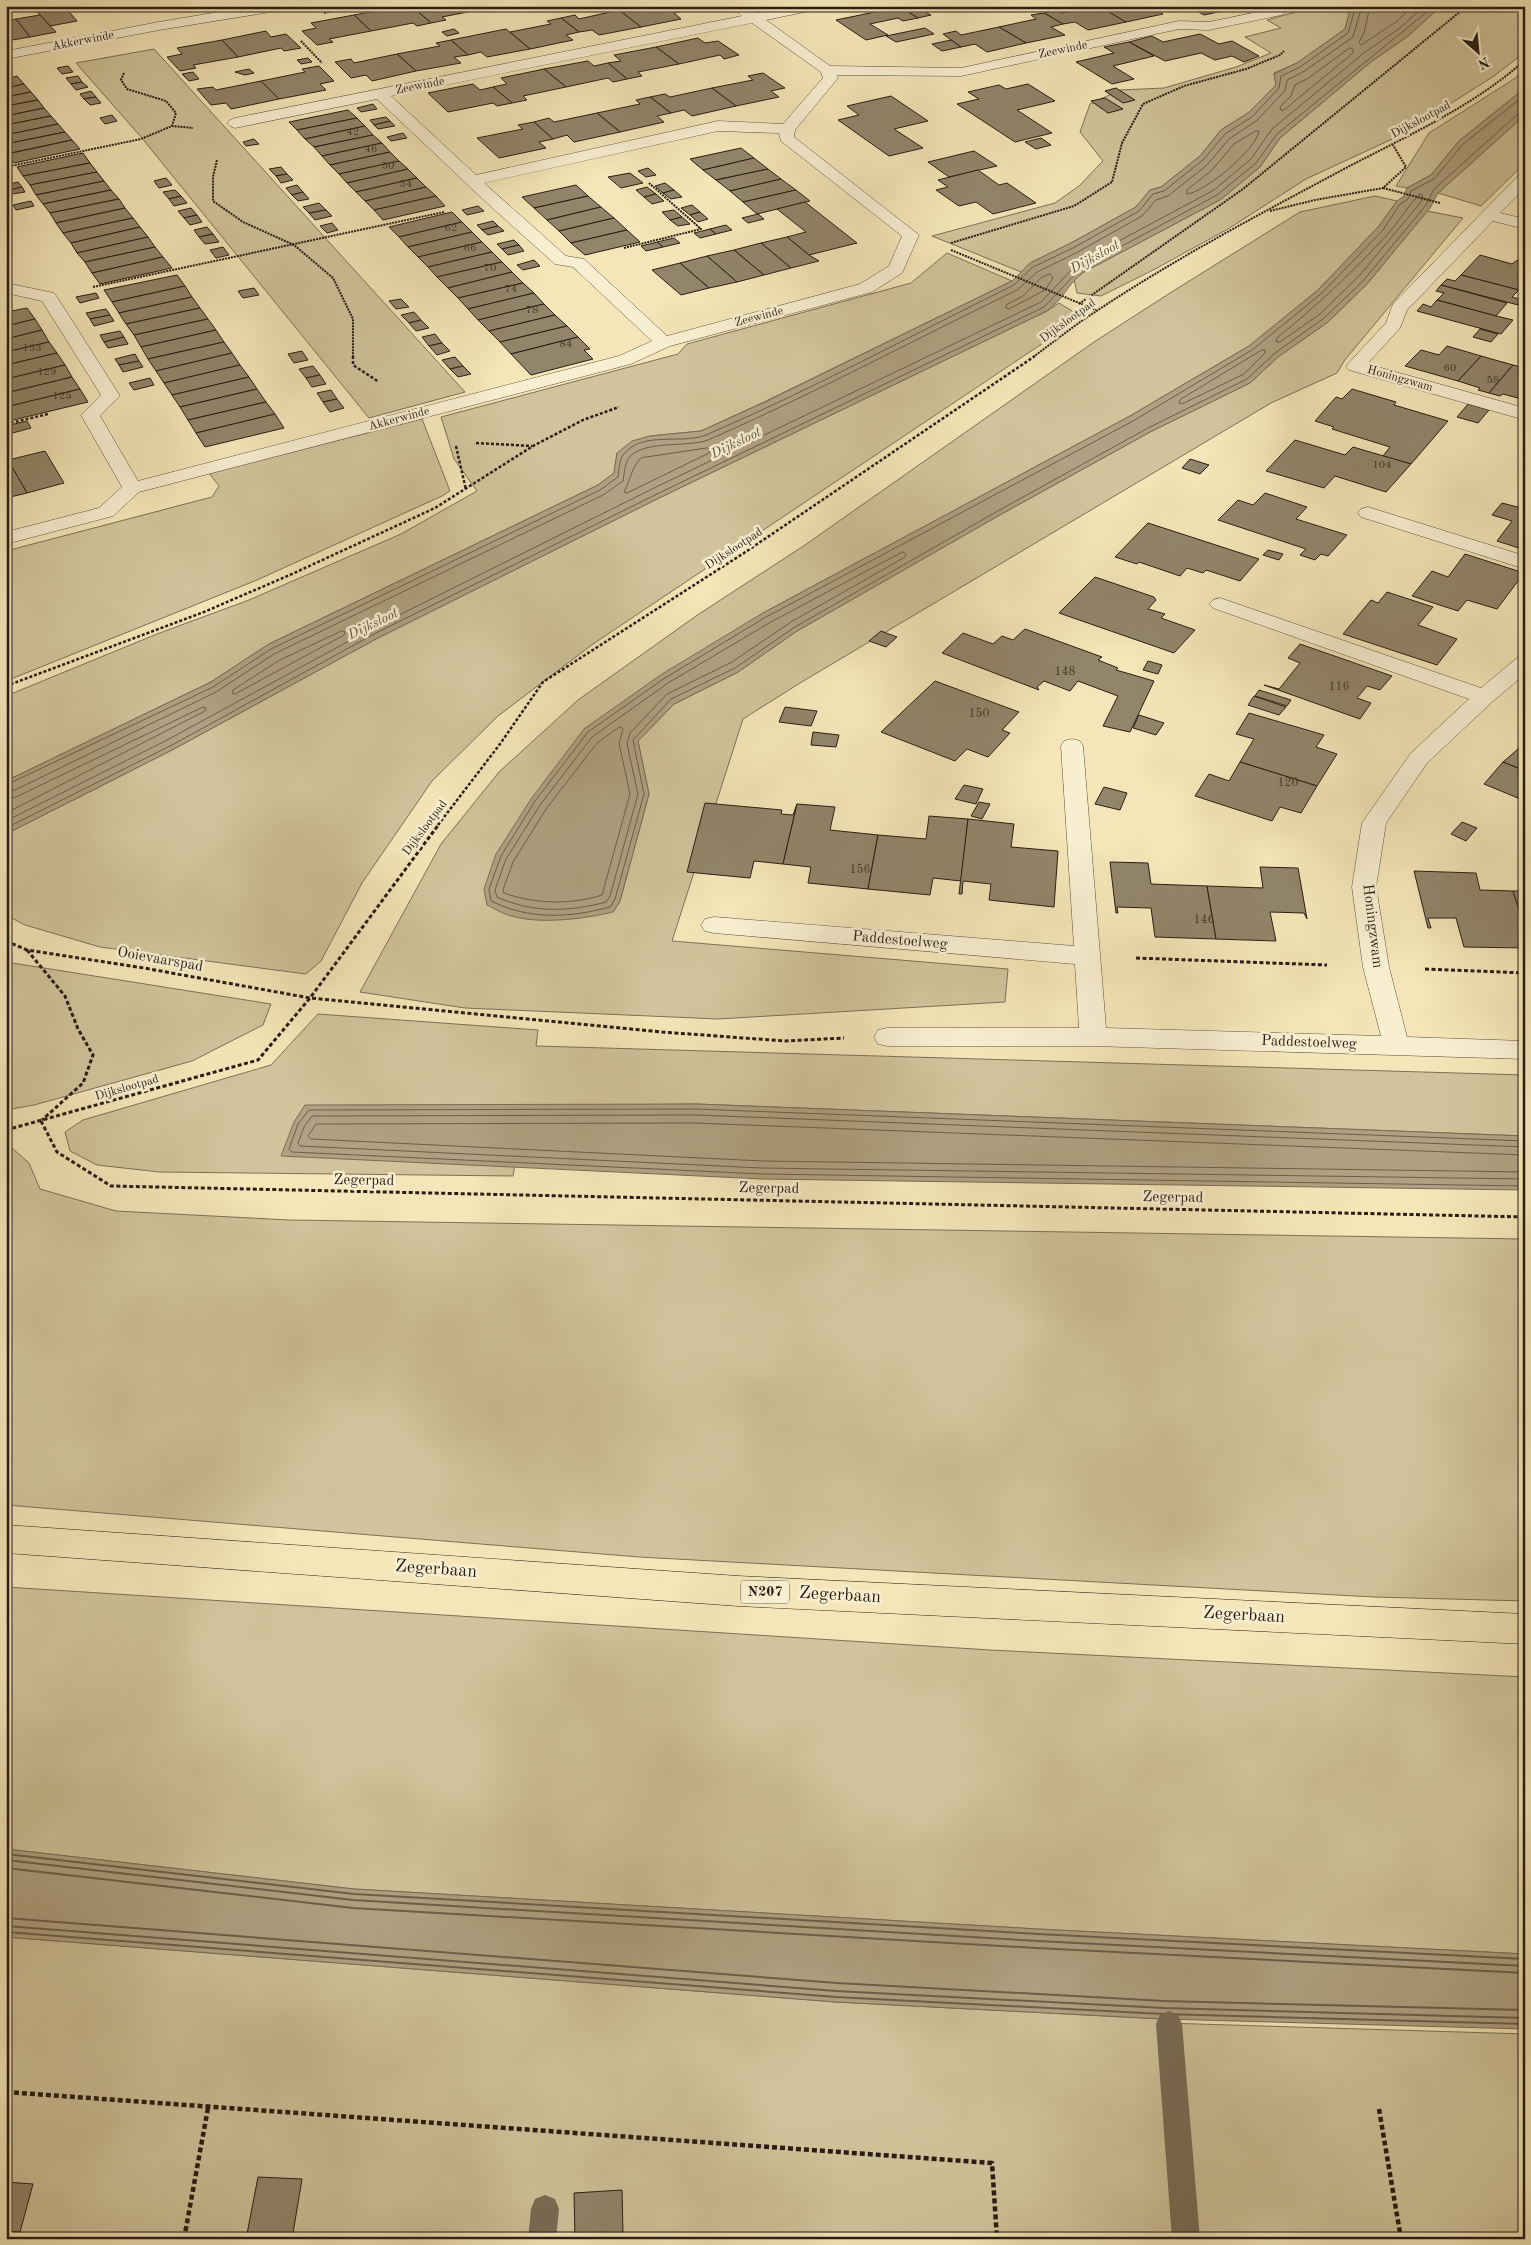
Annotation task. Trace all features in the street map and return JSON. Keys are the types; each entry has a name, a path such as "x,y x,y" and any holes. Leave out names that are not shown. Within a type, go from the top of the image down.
{"main road":[{"name":"Zegerbaan","path":"6,1538 738,1590 1525,1629"}],"street":[{"name":"Akkerwinde","path":"6,55 159,26 282,6"},
{"path":"473,181 718,126 788,129 831,78 827,70 737,6"},
{"name":"Zeewinde","path":"235,123 814,6"},
{"path":"1179,25 1182,8"},
{"name":"Zeewinde","path":"827,70 961,72 1179,25 1209,26 1281,11"},
{"path":"145,12 159,26"},
{"name":"Zeewinde","path":"380,94 494,201 561,260 578,263 664,342 866,288 896,269 911,235 786,138 788,129"},
{"name":"Honingzwam","path":"1525,178 1399,308 1394,324 1355,366 1525,414"},
{"path":"1488,215 1525,224"},
{"path":"7,287 48,297 110,396 90,415 132,488"},
{"name":"Akkerwinde","path":"6,538 106,512 132,488 625,360 664,342"},
{"path":"1368,513 1525,564"},
{"path":"1220,604 1484,697"},
{"name":"Honingzwam","path":"1396,1046 1376,967 1364,887 1374,823 1419,758 1484,697 1523,668"},
{"path":"1072,746 1092,1037"},
{"name":"Paddestoelweg","path":"714,925 1086,956"},
{"name":"Paddestoelweg","path":"887,1037 1092,1037 1525,1050"}],"path":[{"path":"1079,304 1243,189 1467,6"},
{"path":"268,9 356,99"},
{"path":"113,35 130,59 121,80 127,89 166,101 176,113 172,126"},
{"path":"950,244 1074,206 1112,182 1122,142 1143,104 1184,86 1246,69 1280,55 1286,49"},
{"name":"Dijkslootpad","path":"6,1130 258,1060 310,998 393,884 500,744 543,682 752,547 1032,358 1096,311 1150,278 1330,176 1466,106 1505,78 1525,60"},
{"path":"6,167 141,139 172,126 207,128 235,123"},
{"path":"207,128 220,152 213,177 213,201 243,222 294,245 333,278 353,319 353,365 426,412 454,442 466,490"},
{"path":"1383,188 1406,167 1393,145"},
{"path":"573,262 582,258 701,229 612,150"},
{"path":"1266,212 1315,200 1383,188 1447,205"},
{"path":"48,297 494,201"},
{"path":"991,266 1096,311"},
{"path":"6,686 213,608 435,508 533,446 583,420 626,404"},
{"path":"454,442 533,446"},
{"name":"Ooievaarspad","path":"6,941 26,950 144,968 310,998 653,1032 785,1041 887,1037"},
{"path":"26,950 65,996 78,1029 93,1055 83,1083 41,1121"},
{"path":"1086,956 1525,973"},
{"name":"Zegerpad","path":"41,1121 58,1152 111,1186 1525,1217"},
{"path":"6,2092 992,2163 997,2239"},
{"path":"184,2239 208,2108"},
{"path":"1379,2110 1400,2239"}],"shaded area":[{"path":"1300,6 1351,6 1345,29 1297,63 1274,73 1276,85 1248,113 1221,130 1200,156 1161,187 1150,190 1136,207 1030,263 1021,272 932,236 1055,203 1079,186 1103,161 1080,132 1090,104 1120,90 1164,88 1236,67 1271,53 1245,37 1281,28 1267,20 1296,12"},
{"path":"1441,6 1525,6 1525,52 1494,76 1401,135 1306,179 1228,229 1157,268 1101,296 1077,293 1074,279 1084,272 1220,200 1260,167 1280,138 1372,61 1407,37"},
{"path":"154,49 465,392 369,418 141,137 76,63"},
{"path":"1525,69 1525,88 1459,141 1431,175 1407,188 1396,186 1429,133 1514,79"},
{"path":"1525,115 1525,163 1481,206 1438,193"},
{"path":"1375,196 1397,201 1379,226 1318,290 1249,346 1130,416 763,613 584,729 613,912 620,901 649,794 638,741 674,704 738,672 797,631 998,516 1150,432 1250,383 1278,357 1328,322 1367,284 1427,211 1463,218 1344,361 1337,373 1271,403 800,683 743,719 672,941 1008,969 1005,1002 718,1019 465,1008 360,992 441,844 499,772 578,700 696,616 805,545 1094,342 1170,293 1300,212"},
{"path":"947,253 1012,281 701,431 650,436 617,453 614,473 598,485 269,644 211,682 6,781 6,696 157,634 249,600 401,534 477,491 454,459 441,417 678,354 687,344 911,283"},
{"path":"1059,303 1082,317 593,644 498,716 432,781 362,883 321,961 306,974 100,947 25,925 6,915 6,834 174,749 376,639 657,499 1047,311"},
{"path":"422,419 450,491 257,580 6,681 6,551 212,497 219,486 209,473"},
{"path":"6,962 271,1004 263,1025 192,1061 34,1105 6,1110"},
{"path":"318,1014 538,1030 536,1046 1525,1075 1525,1136 696,1104 525,1106 513,1176 159,1172 97,1165 70,1151 65,1132 83,1120 271,1065"},
{"path":"12,1148 29,1163 40,1189 116,1211 289,1220 1525,1239 1525,1601 1374,1597 639,1557 6,1505 6,1150"},
{"path":"6,1587 990,1650 1525,1677 1525,1954 1038,1929 354,1889 6,1849"},
{"path":"6,1937 836,2002 1163,2019 1164,2023 1525,2034 1525,2239 6,2239"}],"water":[{"name":"Dijksloot","path":"1351,6 1441,6 1407,37 1372,61 1280,138 1260,167 1220,200 1084,272 1073,281 1058,302 1047,311 657,499 376,639 174,749 6,834 6,781 211,682 269,644 598,485 614,473 617,453 632,441 650,436 701,431 765,402 1012,281 1030,263 1136,207 1150,190 1161,187 1200,156 1221,130 1248,113 1276,85 1274,74 1297,63 1345,29"},
{"path":"1525,88 1525,115 1438,193 1430,208 1367,284 1328,322 1278,357 1250,383 1150,432 998,516 797,631 738,672 674,704 638,741 649,794 620,901 613,912 575,919 533,920 508,915 487,905 484,889 496,854 531,799 584,729 662,674 763,613 1130,416 1249,346 1318,290 1379,226 1397,201 1404,196 1407,188 1431,175 1459,141"},
{"path":"696,1104 1525,1136 1525,1190 762,1179 281,1156 294,1122 305,1105"},
{"path":"6,1849 354,1889 1038,1929 1525,1954 1525,2029 1163,2019 836,2002 6,1937"}],"building":[{"path":"32,6 64,6 77,21 50,26"},
{"path":"428,6 479,6 483,9 442,17 446,20 431,23 415,9"},
{"path":"641,6 705,7 674,13 681,19 641,27 619,10"},
{"path":"866,6 899,6 918,18 903,21 898,18 870,24 888,35 866,40 836,20 875,12"},
{"path":"900,6 954,6 925,12 931,15 918,18"},
{"path":"1099,6 1126,22 1088,30 1075,22 1063,24 1044,13 1056,10 1062,13"},
{"path":"1099,6 1150,6 1163,14 1126,22"},
{"path":"1188,6 1240,6 1241,7 1204,15"},
{"path":"397,7 402,12 415,9 431,23 417,26 413,23 371,31 354,15"},
{"path":"619,10 641,27 599,35 592,30 579,32 561,18 575,15 579,19"},
{"path":"1044,13 1063,24 1051,27 1065,35 1026,43 999,27 1036,19 1031,15"},
{"path":"40,15 56,32 30,37 16,19"},
{"path":"354,15 371,31 329,39 333,42 317,45 302,31 316,28 311,23"},
{"path":"561,18 579,32 566,35 573,40 530,49 510,32 551,24 547,21"},
{"path":"16,19 30,37 6,41 6,21"},
{"path":"999,27 1026,43 987,52 975,44 961,47 943,34 956,31 961,35"},
{"path":"925,28 934,34 896,42 886,36"},
{"path":"454,29 459,33 447,36 442,32"},
{"path":"506,29 530,49 487,57 481,52 468,55 451,40"},
{"path":"266,31 271,37 286,34 301,48 284,51 281,48 238,57 222,40"},
{"path":"1200,34 1219,44 1232,41 1259,56 1244,62 1232,56 1215,60 1201,53 1165,61 1129,42 1152,36 1163,42"},
{"path":"698,38 705,43 718,41 739,55 724,59 720,55 679,64 656,47"},
{"path":"222,40 238,57 193,65 196,68 180,71 167,57 182,54 177,48"},
{"path":"451,40 468,55 454,57 461,63 416,71 397,54 440,46 436,43"},
{"path":"951,40 961,47 942,51 932,44"},
{"path":"1129,42 1154,56 1113,66 1134,79 1112,84 1076,62 1114,53 1104,47"},
{"path":"656,47 679,64 638,72 642,76 627,79 608,63 621,61 614,55"},
{"path":"397,54 416,71 372,81 366,75 351,78 335,62 351,59 354,63"},
{"path":"308,58 312,62 301,64 297,60"},
{"path":"588,61 594,66 608,63 627,79 613,82 608,78 566,87 544,69"},
{"path":"68,66 73,72 62,74 57,68"},
{"path":"319,66 334,81 320,84 326,90 279,99 261,81 305,72 302,69"},
{"path":"249,69 254,73 245,75 235,72"},
{"path":"544,69 566,87 523,96 527,100 512,103 493,87 507,84 501,78"},
{"path":"193,72 199,79 189,81 182,74"},
{"path":"763,73 785,88 771,91 779,97 736,106 712,88 753,80 748,76"},
{"path":"17,76 24,84 6,88 6,79"},
{"path":"78,76 82,82 71,84 66,78"},
{"path":"261,81 279,99 231,109 226,103 211,105 197,89 213,87 216,90"},
{"path":"82,82 88,87 76,90 71,84"},
{"path":"24,84 31,92 6,97 6,88"},
{"path":"473,84 480,90 493,87 512,103 497,106 493,103 448,112 428,93"},
{"path":"1028,84 1055,101 1017,110 1052,133 1015,142 957,104 979,99 968,92 999,85 1006,89"},
{"path":"712,88 736,106 692,116 684,110 671,113 650,97 665,94 670,97"},
{"path":"1116,88 1135,100 1123,103 1105,91"},
{"path":"91,91 96,97 84,99 80,94"},
{"path":"31,92 38,100 6,106 6,97"},
{"path":"891,96 928,121 894,129 923,148 889,156 838,120 859,115 847,106"},
{"path":"96,97 101,103 90,105 84,99"},
{"path":"650,97 671,113 657,116 664,122 620,132 597,113 640,104 636,100"},
{"path":"1105,98 1123,109 1108,113 1091,101"},
{"path":"38,100 44,108 6,116 6,106"},
{"path":"373,104 377,109 361,112 357,108"},
{"path":"44,108 51,116 6,125 6,116"},
{"path":"348,110 357,118 297,130 289,122"},
{"path":"597,113 620,132 574,142 567,135 553,139 534,122 549,118 554,122"},
{"path":"112,115 117,121 105,124 100,118"},
{"path":"51,116 58,124 6,135 6,125"},
{"path":"386,117 390,121 374,125 370,120"},
{"path":"357,118 365,126 305,139 297,130"},
{"path":"390,121 395,126 378,129 374,125"},
{"path":"534,122 553,139 539,142 546,148 499,158 477,138 523,129 518,125"},
{"path":"58,124 65,132 6,144 6,135"},
{"path":"365,126 373,135 314,147 305,139"},
{"path":"65,132 72,140 6,154 6,144"},
{"path":"403,133 407,138 391,141 387,137"},
{"path":"373,135 382,143 322,156 314,147"},
{"path":"1041,138 1051,145 1036,149 1025,142"},
{"path":"254,139 259,144 246,146 243,142"},
{"path":"72,140 80,149 14,163 7,154"},
{"path":"382,143 390,152 330,165 322,156"},
{"path":"741,148 754,158 703,170 690,159"},
{"path":"974,151 997,166 949,177 928,162"},
{"path":"390,152 399,161 339,174 330,165"},
{"path":"83,153 90,163 23,176 17,167"},
{"path":"754,158 768,169 716,180 703,170"},
{"path":"399,161 408,169 347,183 339,174"},
{"path":"90,163 97,172 30,185 23,176"},
{"path":"281,167 287,174 276,176 269,169"},
{"path":"648,168 656,175 646,177 638,171"},
{"path":"408,169 417,178 356,192 347,183"},
{"path":"768,169 781,179 730,191 716,180"},
{"path":"978,170 999,185 1007,183 1036,203 993,214 976,202 959,206 936,190 948,187 938,180"},
{"path":"97,172 104,181 36,195 30,185"},
{"path":"630,173 643,183 621,188 608,177"},
{"path":"287,174 293,180 281,183 276,176"},
{"path":"166,178 172,185 159,188 154,181"},
{"path":"417,178 426,187 365,201 356,192"},
{"path":"781,179 796,190 743,202 730,191"},
{"path":"104,181 111,190 43,204 36,195"},
{"path":"18,182 22,187 6,191 6,185"},
{"path":"665,183 674,190 663,193 655,186"},
{"path":"297,185 303,192 292,195 286,188"},
{"path":"576,185 588,196 534,208 522,197"},
{"path":"22,187 25,192 6,195 6,191"},
{"path":"426,187 436,196 374,210 365,201"},
{"path":"647,187 656,194 644,197 636,190"},
{"path":"111,190 119,199 50,213 43,204"},
{"path":"175,190 181,196 169,199 163,192"},
{"path":"674,190 682,197 671,199 663,193"},
{"path":"796,190 810,201 757,214 743,202"},
{"path":"303,192 309,199 298,201 292,195"},
{"path":"656,194 664,201 652,204 644,197"},
{"path":"181,196 187,203 174,206 169,199"},
{"path":"436,196 445,206 383,220 374,210"},
{"path":"588,196 601,207 547,220 534,208"},
{"path":"119,199 125,208 56,223 50,213"},
{"path":"31,201 34,206 16,210 13,205"},
{"path":"805,202 857,243 809,255 787,237 806,232 777,209"},
{"path":"319,203 326,210 309,213 303,207"},
{"path":"692,205 700,212 690,215 681,208"},
{"path":"478,206 484,211 467,215 462,210"},
{"path":"601,207 614,218 559,231 547,220"},
{"path":"125,208 133,218 63,233 56,223"},
{"path":"191,208 197,215 184,218 178,211"},
{"path":"326,210 332,216 315,220 309,213"},
{"path":"674,210 682,217 670,220 662,212"},
{"path":"452,212 462,222 399,237 389,227"},
{"path":"700,212 708,219 698,222 690,215"},
{"path":"758,214 764,219 748,223 742,218"},
{"path":"197,215 202,222 190,225 184,218"},
{"path":"682,217 690,224 678,226 670,220"},
{"path":"133,218 140,227 71,243 63,233"},
{"path":"614,218 627,230 571,243 559,231"},
{"path":"493,221 498,226 482,230 477,225"},
{"path":"462,222 472,232 408,247 399,237"},
{"path":"332,223 338,230 327,233 320,226"},
{"path":"726,225 732,230 716,234 710,229"},
{"path":"498,226 504,231 488,235 482,230"},
{"path":"140,227 148,237 77,253 71,243"},
{"path":"207,227 213,234 199,237 194,230"},
{"path":"710,229 716,234 700,238 694,233"},
{"path":"627,230 640,242 585,255 571,243"},
{"path":"472,232 482,242 418,257 408,247"},
{"path":"213,234 219,242 205,244 199,237"},
{"path":"148,237 155,247 85,262 77,253"},
{"path":"787,237 819,261 791,268 761,243"},
{"path":"674,238 680,243 663,247 657,242"},
{"path":"514,240 519,245 502,249 497,244"},
{"path":"482,242 492,252 428,267 418,257"},
{"path":"657,242 663,247 646,251 641,246"},
{"path":"761,243 791,268 764,275 734,250"},
{"path":"519,245 524,251 508,255 502,249"},
{"path":"155,247 163,257 92,273 85,262"},
{"path":"223,247 229,255 216,258 210,250"},
{"path":"734,250 764,275 737,282 707,256"},
{"path":"492,252 502,262 437,277 428,267"},
{"path":"1480,255 1512,264 1516,261 1525,260 1525,283 1519,290 1461,275"},
{"path":"707,256 737,282 709,288 680,263"},
{"path":"163,257 172,268 100,284 92,273"},
{"path":"534,260 540,266 523,270 517,265"},
{"path":"502,262 512,272 448,288 437,277"},
{"path":"680,263 709,288 681,295 652,270"},
{"path":"512,272 523,283 458,298 448,288"},
{"path":"177,275 185,286 112,302 104,290"},
{"path":"1461,275 1519,290 1512,297 1525,301 1525,303 1522,306 1441,285 1447,279 1455,281"},
{"path":"523,283 534,293 468,309 458,298"},
{"path":"1441,285 1507,303 1496,316 1437,300 1444,293 1436,291"},
{"path":"185,286 192,297 119,313 112,302"},
{"path":"254,288 259,295 243,298 238,291"},
{"path":"96,293 99,298 80,303 76,297"},
{"path":"534,293 544,304 478,320 468,309"},
{"path":"192,297 200,308 126,324 119,313"},
{"path":"401,299 409,307 396,309 389,301"},
{"path":"1437,300 1513,320 1501,334 1417,311 1423,304 1431,307"},
{"path":"544,304 555,315 489,331 478,320"},
{"path":"27,308 35,319 6,326 6,312"},
{"path":"200,308 208,319 134,335 126,324"},
{"path":"106,309 110,315 90,319 86,313"},
{"path":"414,312 421,320 409,323 401,315"},
{"path":"110,315 114,321 94,326 90,319"},
{"path":"555,315 567,326 500,342 489,331"},
{"path":"35,319 42,330 6,339 6,326"},
{"path":"208,319 216,330 141,347 134,335"},
{"path":"421,320 429,328 416,331 409,323"},
{"path":"567,326 578,337 511,354 500,342"},
{"path":"1480,329 1498,334 1491,342 1473,337"},
{"path":"42,330 49,342 6,352 6,339"},
{"path":"216,330 224,342 148,359 141,347"},
{"path":"120,331 124,337 104,342 100,335"},
{"path":"435,334 442,343 429,346 422,337"},
{"path":"124,337 128,344 108,348 104,342"},
{"path":"578,337 590,349 584,350 593,359 531,375 511,354"},
{"path":"49,342 57,353 6,365 6,352"},
{"path":"224,342 232,353 156,371 148,359"},
{"path":"442,343 450,351 437,355 429,346"},
{"path":"1447,346 1481,356 1458,381 1405,366 1421,350 1439,355"},
{"path":"302,351 308,360 294,363 288,354"},
{"path":"57,353 65,365 6,379 6,365"},
{"path":"232,353 240,365 164,383 156,371"},
{"path":"135,354 139,361 119,365 115,359"},
{"path":"1481,356 1513,365 1489,393 1458,381"},
{"path":"455,357 463,366 450,369 442,360"},
{"path":"139,361 143,367 123,372 119,365"},
{"path":"65,365 72,377 6,393 6,379"},
{"path":"240,365 249,377 172,395 164,383"},
{"path":"1513,365 1525,368 1525,400 1503,394 1500,396 1489,393"},
{"path":"313,366 320,375 306,378 299,369"},
{"path":"463,366 471,374 458,377 450,369"},
{"path":"320,375 326,384 312,387 306,378"},
{"path":"72,377 80,389 6,407 6,393"},
{"path":"249,377 257,389 180,407 172,395"},
{"path":"150,378 154,385 134,390 129,383"},
{"path":"80,389 88,402 9,421 6,417 6,407"},
{"path":"257,389 266,402 188,420 180,407"},
{"path":"1352,389 1396,402 1394,405 1448,421 1411,464 1383,456 1390,447 1332,429 1334,427 1315,421 1336,397 1342,399"},
{"path":"331,390 337,399 323,402 317,393"},
{"path":"337,399 344,408 330,412 323,402"},
{"path":"266,402 275,414 196,433 188,420"},
{"path":"1468,404 1489,410 1478,423 1457,417"},
{"path":"275,414 284,428 205,447 196,433"},
{"path":"27,421 31,428 9,434 6,426"},
{"path":"1295,440 1345,455 1353,447 1411,464 1386,492 1335,476 1324,488 1266,471"},
{"path":"45,451 64,483 27,493 8,460"},
{"path":"1190,459 1209,465 1200,474 1182,468"},
{"path":"6,460 8,460 27,493 6,498"},
{"path":"1265,493 1307,507 1296,519 1347,535 1328,556 1321,554 1315,560 1300,555 1306,549 1218,520 1238,500 1253,505"},
{"path":"1502,503 1525,509 1525,550 1497,541 1512,521 1492,515"},
{"path":"1148,523 1259,559 1240,581 1206,570 1203,573 1187,568 1180,576 1139,562 1137,564 1115,557"},
{"path":"1268,550 1283,554 1279,560 1263,555"},
{"path":"1465,554 1524,573 1497,609 1467,600 1458,611 1412,596 1432,571 1448,577"},
{"path":"1095,577 1154,597 1156,600 1148,609 1165,614 1161,618 1195,630 1174,653 1059,613"},
{"path":"1387,592 1433,607 1418,625 1457,639 1437,665 1343,634 1371,600 1378,603"},
{"path":"1025,629 1102,657 1098,660 1118,668 1116,670 1154,681 1130,732 1103,726 1118,696 1078,681 1070,691 1044,681 1037,687 1039,690 942,653 963,633 993,644 1002,636 1013,640"},
{"path":"881,631 897,637 886,647 869,641"},
{"path":"1300,644 1392,676 1380,690 1367,686 1357,698 1371,703 1360,719 1264,685 1279,689 1300,663 1288,658"},
{"path":"1148,661 1162,665 1158,674 1143,670"},
{"path":"935,681 1019,712 1002,730 1010,733 988,757 967,749 955,761 881,732"},
{"path":"1259,690 1291,700 1287,706 1255,696"},
{"path":"1254,696 1286,707 1279,715 1248,705"},
{"path":"785,707 817,711 811,726 779,722"},
{"path":"1249,713 1324,735 1316,747 1337,754 1317,786 1240,762 1254,739 1236,734"},
{"path":"1139,715 1164,723 1156,735 1133,728"},
{"path":"813,732 839,735 836,747 811,745"},
{"path":"1525,743 1525,771 1503,762"},
{"path":"1240,762 1317,786 1301,813 1280,807 1272,821 1195,796 1209,774 1229,781"},
{"path":"1503,762 1525,771 1525,801 1484,784"},
{"path":"964,785 983,789 976,804 955,799"},
{"path":"1104,787 1127,793 1120,810 1095,804"},
{"path":"979,802 990,804 982,819 971,816"},
{"path":"705,803 782,810 781,814 793,815 797,804 783,864 754,861 750,878 687,872"},
{"path":"797,804 835,807 830,830 878,835 868,889 808,883 811,867 783,864"},
{"path":"929,816 968,819 961,881 933,878 930,895 868,889 878,835 926,839"},
{"path":"968,819 1014,824 1011,847 1058,851 1054,907 989,900 991,884 963,881 962,894 959,894"},
{"path":"1462,822 1477,828 1466,841 1451,834"},
{"path":"1110,862 1148,863 1151,884 1207,886 1216,939 1155,937 1151,908 1117,907 1118,913 1116,913"},
{"path":"1260,867 1298,868 1307,919 1304,913 1270,912 1276,941 1216,939 1207,886 1263,888"},
{"path":"1414,871 1476,873 1480,890 1513,891 1525,929 1525,948 1464,947 1456,918 1428,918 1431,928 1428,928"},
{"path":"1513,891 1525,891 1525,929"},
{"path":"258,2177 302,2179 292,2239 246,2239"},
{"path":"6,2182 33,2184 20,2232 6,2231"},
{"path":"622,2190 623,2233 575,2238 574,2193"}],"waterway":[{"path":"1169,2024 1186,2239"},
{"path":"542,2239 545,2209"}]}
